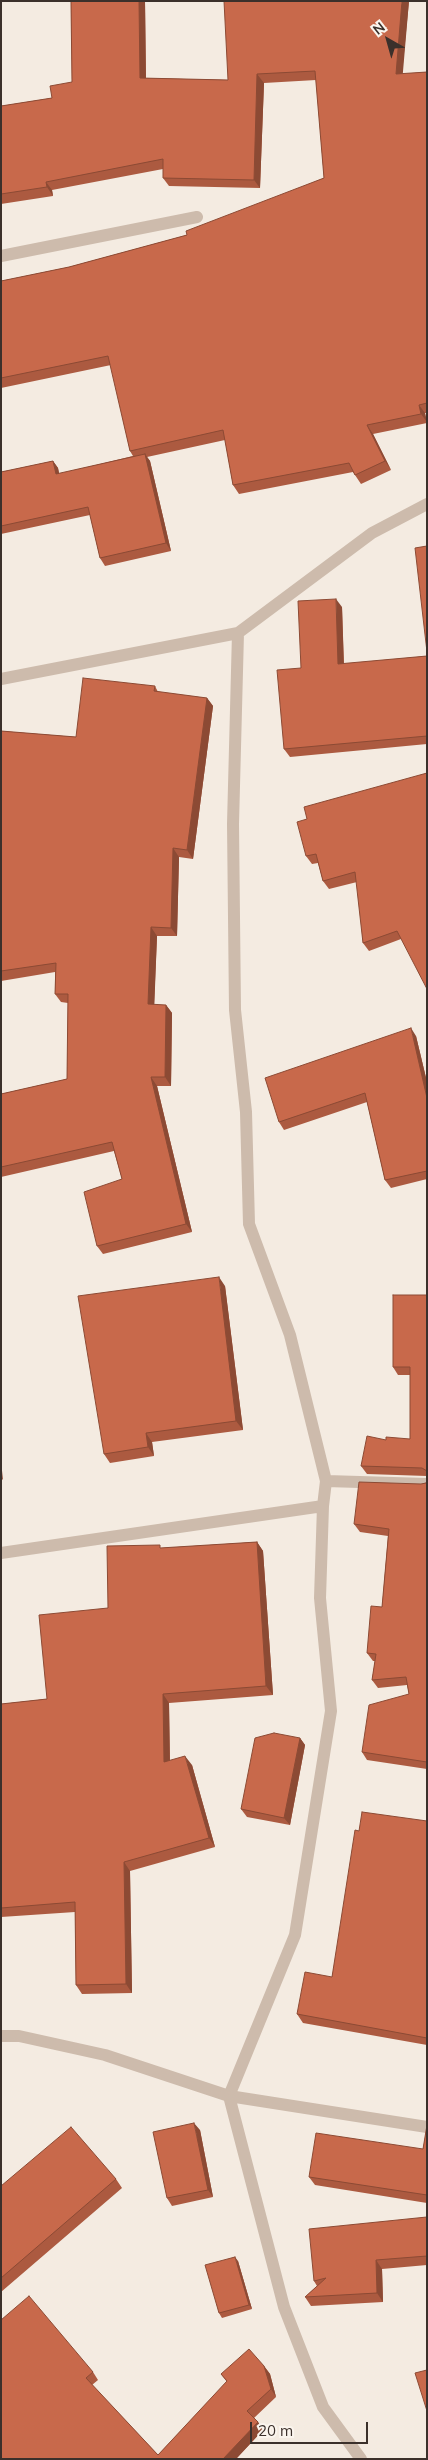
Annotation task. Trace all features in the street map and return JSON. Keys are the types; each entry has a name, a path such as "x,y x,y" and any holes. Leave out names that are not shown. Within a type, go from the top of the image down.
{"street":[{"path":"1,256 197,217"},
{"path":"1,679 238,633 372,533 427,504"},
{"path":"238,633 233,824 234,1010 246,1112 249,1224 290,1334 326,1481 323,1506 320,1598 331,1711 295,1935 229,2096 284,2307 323,2407 361,2459"},
{"path":"326,1481 427,1484"},
{"path":"1,1553 323,1506"},
{"path":"1,2036 18,2036 105,2055 229,2096 427,2127"}],"building":[{"path":"71,1 139,1 140,78 228,80 224,1 402,1 396,74 427,72 427,403 419,405 421,414 367,425 385,461 355,475 349,463 233,485 223,430 130,451 108,356 1,378 1,281 69,267 187,235 186,231 324,178 315,71 257,74 254,180 163,178 163,159 46,182 47,187 1,194 1,106 52,98 50,86 72,82"},
{"path":"145,454 166,543 100,558 88,507 1,526 1,472 53,461 56,474"},
{"path":"427,546 427,652 415,548"},
{"path":"336,599 338,664 427,656 427,736 284,749 277,670 301,668 298,601"},
{"path":"83,678 155,686 154,691 207,698 187,850 173,848 171,928 151,927 148,1004 166,1005 165,1077 151,1077 186,1224 97,1246 84,1192 122,1179 112,1142 1,1167 1,1094 67,1079 68,994 55,994 56,963 1,971 1,731 76,737"},
{"path":"427,773 427,989 397,931 363,943 355,872 323,881 316,854 306,856 297,822 307,819 304,807"},
{"path":"411,1028 427,1098 427,1171 385,1180 365,1093 279,1122 265,1078"},
{"path":"219,1277 236,1421 146,1433 148,1447 104,1454 78,1296"},
{"path":"393,1295 427,1295 427,1471 422,1468 361,1466 367,1436 386,1440 386,1437 410,1439 410,1367 393,1367"},
{"path":"427,1481 427,1762 362,1752 369,1705 409,1694 406,1677 372,1680 376,1654 367,1653 371,1606 382,1607 389,1529 354,1524 359,1482 421,1484"},
{"path":"257,1542 266,1686 163,1694 164,1762 185,1756 209,1838 124,1862 126,1984 76,1985 75,1902 1,1908 1,1704 47,1699 39,1615 108,1608 107,1546 160,1545 160,1548"},
{"path":"274,1733 300,1738 284,1818 241,1809 255,1738"},
{"path":"362,1812 427,1821 427,2038 297,2014 305,1972 332,1977 355,1830 359,1831"},
{"path":"194,2123 208,2190 167,2198 153,2132"},
{"path":"427,2125 427,2195 309,2177 316,2133 423,2149"},
{"path":"71,2127 116,2179 1,2278 1,2186"},
{"path":"427,2217 427,2256 376,2260 377,2293 305,2297 326,2278 314,2281 309,2229"},
{"path":"235,2257 249,2305 219,2313 205,2265"},
{"path":"29,2296 93,2372 86,2378 158,2455 227,2381 221,2374 249,2349 264,2366 271,2389 247,2411 258,2422 223,2459 1,2459 1,2320"},
{"path":"427,2370 427,2411 415,2373"}]}
